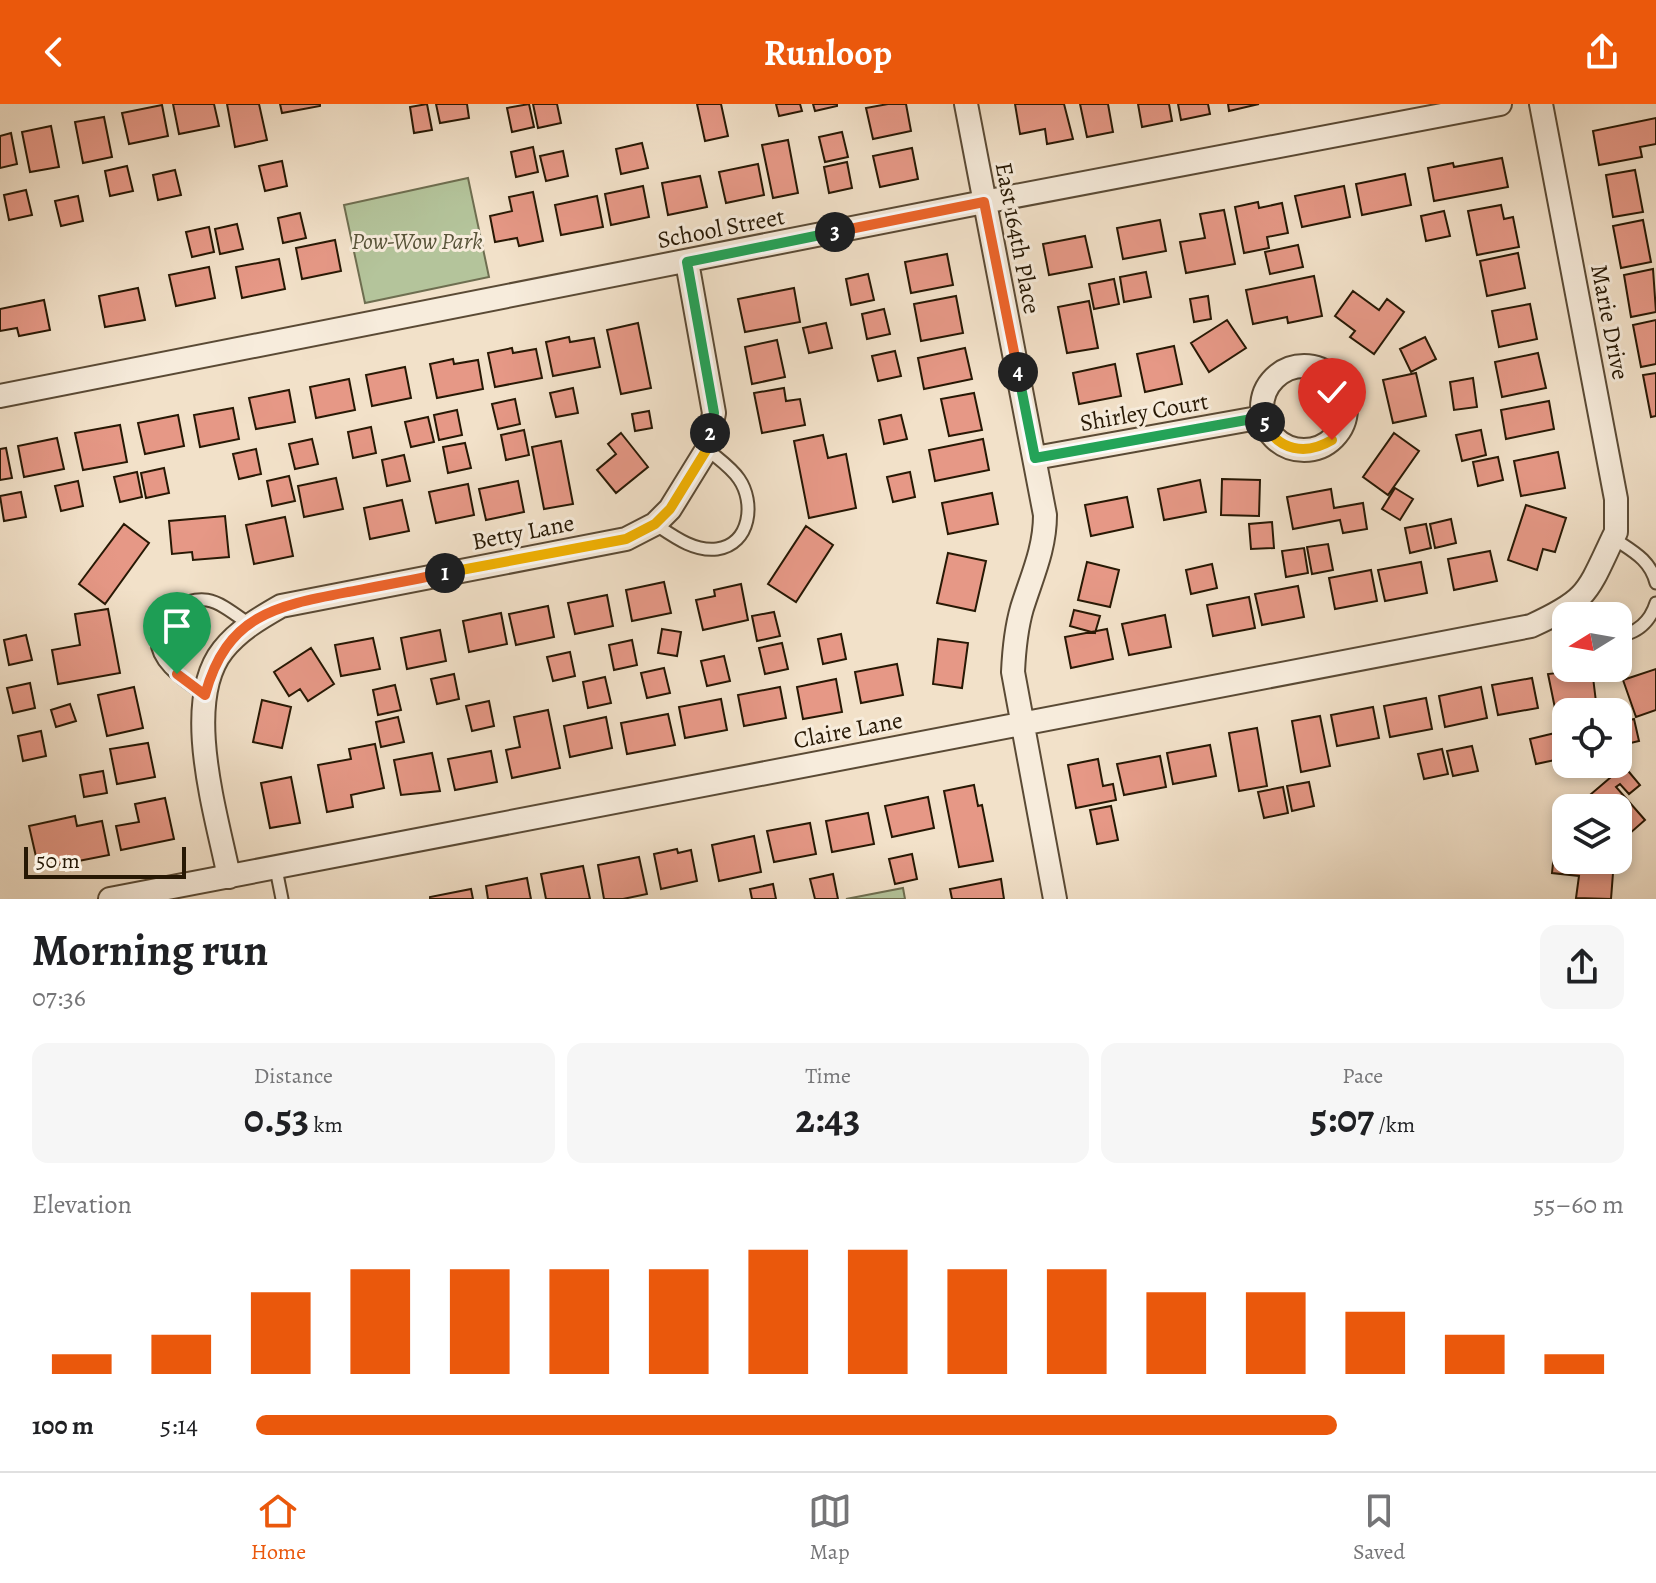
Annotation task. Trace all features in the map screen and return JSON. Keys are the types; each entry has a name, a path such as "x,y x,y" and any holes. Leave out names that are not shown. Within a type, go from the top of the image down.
{"street":[{"name":"East 164th Place","path":"966,104 1045,515 1045,538 1022,610 1014,645 1013,672 1055,899"},
{"name":"School Street","path":"0,396 984,202 1500,104"},
{"name":"Marie Drive","path":"1541,104 1613,478 1616,532 1588,593"},
{"name":"Betty Lane","path":"229,877 202,724 205,695 221,652 249,624 281,606 626,539 655,524 670,509 707,449 714,413 687,262"},
{"name":"Shirley Court","path":"1035,458 1263,417"},
{"name":"Claire Lane","path":"1579,602 1588,593"},
{"name":"Claire Lane","path":"110,899 1531,626 1552,619"}],"lane":[{"path":"655,524 682,542 702,548 717,549 739,537 747,524 747,495 738,478 707,449"},
{"path":"1613,538 1644,559 1656,583"},
{"path":"205,695 167,664 161,653 157,641 164,613 186,601 215,600 249,624"},
{"path":"1632,632 1647,622 1656,603"},
{"path":"276,869 282,899"}],"green space":[{"name":"Pow-Wow Park","path":"468,178 489,277 365,303 344,205"},
{"path":"903,888 905,899 846,899"}],"building":[{"path":"173,104 214,104 219,126 179,134"},
{"path":"227,104 259,104 267,140 235,147"},
{"path":"280,104 320,104 320,106 282,113"},
{"path":"427,104 432,130 414,133 410,107"},
{"path":"436,104 467,104 469,118 440,123"},
{"path":"529,104 534,127 512,132 507,108"},
{"path":"533,104 557,104 561,123 538,128"},
{"path":"697,104 721,104 728,136 705,141"},
{"path":"776,104 800,104 802,111 779,116"},
{"path":"813,104 837,104 837,106 815,111"},
{"path":"906,104 911,131 873,139 866,108"},
{"path":"1015,104 1064,104 1073,139 1047,144 1045,129 1020,134"},
{"path":"1080,104 1108,104 1113,132 1087,137"},
{"path":"1138,104 1169,104 1172,121 1142,127"},
{"path":"1178,104 1208,104 1210,114 1181,120"},
{"path":"1228,104 1259,104 1229,111"},
{"path":"162,105 168,136 129,144 122,113"},
{"path":"104,117 112,157 83,163 75,122"},
{"path":"1656,118 1656,144 1640,147 1642,157 1599,165 1593,131"},
{"path":"51,126 59,167 30,172 22,132"},
{"path":"842,132 848,157 825,162 819,137"},
{"path":"11,133 17,164 0,168 0,136"},
{"path":"788,140 798,193 773,198 762,145"},
{"path":"642,143 648,168 621,174 616,149"},
{"path":"533,147 538,172 516,177 511,152"},
{"path":"912,148 918,179 880,187 873,156"},
{"path":"563,151 568,176 546,181 540,156"},
{"path":"1502,158 1508,187 1434,201 1428,168 1453,163 1454,167"},
{"path":"282,161 287,186 265,191 259,166"},
{"path":"847,162 852,188 829,193 824,167"},
{"path":"758,164 764,195 726,203 719,172"},
{"path":"127,166 133,191 110,196 105,171"},
{"path":"175,170 181,195 158,200 153,175"},
{"path":"1635,170 1643,212 1613,217 1606,175"},
{"path":"1405,174 1411,205 1362,215 1356,184"},
{"path":"700,176 707,207 668,215 662,183"},
{"path":"643,186 649,217 611,225 605,194"},
{"path":"1344,186 1350,217 1302,227 1295,196"},
{"path":"26,190 32,215 9,220 4,195"},
{"path":"533,192 543,241 519,246 517,238 495,242 490,216 512,211 509,197"},
{"path":"78,196 83,221 61,226 55,201"},
{"path":"597,196 603,227 561,235 555,205"},
{"path":"1258,202 1259,208 1282,203 1288,233 1267,237 1269,248 1244,253 1235,207"},
{"path":"1501,205 1504,219 1513,217 1519,247 1477,255 1468,211"},
{"path":"1224,210 1235,264 1186,273 1180,242 1205,238 1200,214"},
{"path":"1444,211 1450,236 1426,241 1421,216"},
{"path":"300,213 306,238 283,243 278,218"},
{"path":"1160,220 1166,251 1123,259 1117,228"},
{"path":"1643,220 1651,262 1621,268 1613,226"},
{"path":"237,224 243,249 220,254 215,229"},
{"path":"209,227 214,252 192,257 186,232"},
{"path":"1085,236 1092,267 1049,275 1043,244"},
{"path":"335,240 341,271 302,279 296,248"},
{"path":"1298,245 1303,267 1270,274 1265,252"},
{"path":"1518,253 1525,288 1487,296 1480,261"},
{"path":"947,254 953,285 911,293 905,262"},
{"path":"279,259 285,289 242,298 236,267"},
{"path":"209,267 215,298 176,306 169,275"},
{"path":"1653,269 1656,312 1631,317 1624,275"},
{"path":"1146,272 1151,297 1124,302 1120,277"},
{"path":"868,274 874,300 851,305 846,279"},
{"path":"1314,276 1322,316 1288,323 1287,317 1253,324 1246,290"},
{"path":"1114,279 1119,304 1094,309 1089,284"},
{"path":"138,288 145,320 105,327 99,296"},
{"path":"794,288 800,322 745,332 738,299"},
{"path":"1353,291 1379,310 1387,299 1404,312 1374,354 1350,337 1355,331 1335,316"},
{"path":"956,296 963,333 921,341 914,304"},
{"path":"1208,296 1211,319 1194,322 1190,299"},
{"path":"44,300 50,330 19,336 17,328 0,331 0,309"},
{"path":"1089,301 1098,348 1067,353 1058,307"},
{"path":"1530,304 1537,339 1499,347 1492,311"},
{"path":"884,309 890,334 867,339 862,314"},
{"path":"1227,320 1246,348 1209,372 1191,343"},
{"path":"1656,320 1656,364 1641,367 1633,325"},
{"path":"638,323 651,388 621,394 607,330"},
{"path":"826,323 832,348 809,353 803,328"},
{"path":"569,337 570,342 594,338 600,367 553,376 546,342"},
{"path":"1425,337 1436,359 1411,372 1400,349"},
{"path":"777,340 785,377 752,384 745,347"},
{"path":"1174,346 1182,384 1145,392 1137,354"},
{"path":"512,348 513,353 536,349 542,378 495,387 488,353"},
{"path":"965,348 972,379 924,389 918,358"},
{"path":"895,351 901,376 878,381 872,356"},
{"path":"1538,353 1546,388 1502,397 1495,362"},
{"path":"453,359 454,364 478,360 483,389 437,398 430,364"},
{"path":"1115,364 1121,396 1079,404 1073,373"},
{"path":"405,367 411,398 372,406 366,375"},
{"path":"1416,373 1426,416 1393,423 1383,380"},
{"path":"1656,373 1656,416 1651,417 1643,375"},
{"path":"1473,378 1477,407 1454,410 1450,382"},
{"path":"349,379 355,410 316,418 310,387"},
{"path":"573,388 578,413 556,417 550,393"},
{"path":"784,388 786,401 800,399 805,425 762,433 754,393"},
{"path":"289,390 295,422 256,429 249,398"},
{"path":"974,393 982,430 949,436 941,399"},
{"path":"515,399 520,424 498,429 492,404"},
{"path":"1549,401 1554,429 1506,439 1501,410"},
{"path":"233,408 239,439 200,447 194,415"},
{"path":"457,410 462,435 439,440 434,415"},
{"path":"649,411 652,428 635,431 632,414"},
{"path":"178,415 184,446 145,454 138,423"},
{"path":"901,415 907,439 884,444 879,420"},
{"path":"428,417 434,442 411,447 405,422"},
{"path":"120,425 127,462 83,470 75,433"},
{"path":"371,427 376,453 353,458 348,432"},
{"path":"524,430 529,455 506,460 501,435"},
{"path":"1481,430 1486,455 1462,461 1456,435"},
{"path":"621,433 648,467 616,493 597,470 616,454 608,444"},
{"path":"1394,433 1419,451 1388,495 1363,477"},
{"path":"823,435 828,458 846,454 856,508 809,518 794,441"},
{"path":"57,438 64,469 24,477 18,446"},
{"path":"312,439 318,464 295,469 289,444"},
{"path":"983,439 989,470 935,481 929,450"},
{"path":"561,441 573,504 544,509 532,447"},
{"path":"465,443 471,468 448,473 443,447"},
{"path":"6,448 12,478 0,480 0,449"},
{"path":"256,449 261,474 239,479 233,454"},
{"path":"1558,452 1565,488 1521,496 1514,461"},
{"path":"404,455 410,481 387,486 382,460"},
{"path":"1498,457 1503,480 1478,486 1473,462"},
{"path":"164,468 169,493 146,498 141,473"},
{"path":"137,472 142,497 120,502 114,477"},
{"path":"910,472 915,497 893,502 887,477"},
{"path":"289,476 295,501 272,506 267,481"},
{"path":"336,478 343,509 304,517 298,486"},
{"path":"1222,479 1260,480 1259,516 1221,515"},
{"path":"1200,480 1206,512 1164,520 1158,489"},
{"path":"78,481 83,506 61,511 55,486"},
{"path":"518,481 524,512 486,520 479,489"},
{"path":"468,484 474,515 436,523 429,492"},
{"path":"1395,488 1413,499 1400,520 1382,509"},
{"path":"1331,489 1334,508 1363,503 1367,529 1343,533 1340,520 1293,529 1287,497"},
{"path":"21,492 26,517 4,521 0,496"},
{"path":"992,493 998,524 948,534 942,503"},
{"path":"1127,497 1133,527 1091,536 1085,505"},
{"path":"402,500 409,531 370,539 364,508"},
{"path":"1526,505 1566,518 1555,552 1543,549 1537,570 1508,560"},
{"path":"225,516 229,557 193,560 192,552 172,554 169,521"},
{"path":"285,517 293,556 254,564 246,525"},
{"path":"1451,519 1456,543 1435,548 1430,524"},
{"path":"1272,522 1274,548 1251,549 1249,524"},
{"path":"124,524 149,543 105,604 79,584"},
{"path":"1426,524 1431,548 1410,553 1405,528"},
{"path":"806,526 833,545 796,602 768,584"},
{"path":"1328,544 1333,570 1312,574 1307,547"},
{"path":"1304,548 1308,573 1286,577 1282,551"},
{"path":"1490,551 1497,581 1454,590 1448,559"},
{"path":"948,553 986,561 975,611 937,603"},
{"path":"1087,562 1119,570 1110,607 1078,600"},
{"path":"1421,562 1427,593 1385,601 1378,570"},
{"path":"1212,564 1217,588 1191,594 1186,570"},
{"path":"1371,570 1377,601 1335,609 1329,578"},
{"path":"664,582 671,613 632,621 626,590"},
{"path":"741,584 748,620 703,630 696,600 715,596 714,590"},
{"path":"1298,586 1304,617 1262,625 1255,594"},
{"path":"607,595 613,626 575,634 568,603"},
{"path":"1249,597 1255,628 1213,636 1207,605"},
{"path":"548,606 554,637 516,645 509,614"},
{"path":"108,609 120,673 58,684 52,650 80,645 75,614"},
{"path":"1074,610 1100,616 1095,633 1070,626"},
{"path":"774,612 780,636 757,641 752,616"},
{"path":"501,613 507,644 469,652 463,621"},
{"path":"1165,615 1171,647 1129,655 1122,624"},
{"path":"662,629 681,632 677,656 658,653"},
{"path":"1107,629 1113,659 1071,668 1065,637"},
{"path":"440,630 446,661 407,669 401,638"},
{"path":"841,634 846,659 823,664 818,639"},
{"path":"26,635 32,660 9,665 4,640"},
{"path":"373,638 380,669 341,676 335,645"},
{"path":"938,639 968,643 962,688 933,684"},
{"path":"632,640 637,665 614,670 609,645"},
{"path":"782,643 788,669 765,674 759,648"},
{"path":"311,648 334,684 308,701 300,689 289,696 274,672"},
{"path":"570,652 575,676 553,681 547,657"},
{"path":"724,656 730,681 707,686 701,661"},
{"path":"897,664 903,695 861,703 855,672"},
{"path":"664,668 670,693 647,698 641,673"},
{"path":"1656,669 1656,710 1636,717 1632,698 1624,682 1632,682 1632,677"},
{"path":"454,674 459,699 437,704 431,679"},
{"path":"1548,674 1552,674 1552,682 1594,682 1596,698 1553,698"},
{"path":"605,677 611,703 588,708 583,682"},
{"path":"1532,678 1538,708 1498,715 1492,685"},
{"path":"836,679 842,712 803,719 797,687"},
{"path":"30,683 35,708 13,713 7,688"},
{"path":"395,685 401,710 378,715 373,690"},
{"path":"134,687 143,728 107,736 98,695"},
{"path":"780,687 786,718 744,726 738,695"},
{"path":"1481,687 1487,718 1445,727 1439,696"},
{"path":"1426,698 1432,729 1390,737 1384,706"},
{"path":"721,699 727,730 685,738 679,707"},
{"path":"262,700 291,707 282,748 253,742"},
{"path":"489,701 494,726 472,731 466,706"},
{"path":"70,704 76,721 56,727 51,710"},
{"path":"1373,707 1379,738 1337,746 1331,715"},
{"path":"548,710 560,768 512,778 506,750 520,747 514,717"},
{"path":"668,714 675,745 627,754 621,723"},
{"path":"1320,716 1330,766 1301,772 1292,721"},
{"path":"398,717 404,742 381,747 376,722"},
{"path":"606,717 612,748 570,757 564,726"},
{"path":"1632,720 1639,741 1632,743"},
{"path":"1257,728 1267,786 1239,791 1229,733"},
{"path":"41,731 46,756 23,761 18,736"},
{"path":"1552,734 1552,761 1536,764 1530,739"},
{"path":"148,743 155,777 117,784 110,749"},
{"path":"375,744 384,788 351,795 353,807 327,812 318,765 351,759 349,749"},
{"path":"1210,745 1216,776 1173,784 1167,753"},
{"path":"1472,746 1478,771 1453,776 1447,751"},
{"path":"1442,749 1448,774 1424,779 1418,754"},
{"path":"491,751 497,782 455,790 448,759"},
{"path":"432,753 440,791 401,795 394,760"},
{"path":"1160,756 1166,787 1124,795 1117,764"},
{"path":"1098,759 1103,786 1113,784 1116,800 1076,808 1068,765"},
{"path":"103,771 107,793 84,797 80,775"},
{"path":"1632,776 1640,785 1629,794 1620,784 1616,787 1622,794 1591,794 1610,778 1632,778"},
{"path":"291,777 300,823 270,828 261,783"},
{"path":"1309,782 1314,806 1292,811 1287,786"},
{"path":"974,785 978,806 982,805 993,861 959,867 944,791"},
{"path":"1283,787 1288,813 1264,818 1258,792"},
{"path":"928,797 934,828 892,837 885,806"},
{"path":"165,798 174,839 121,850 116,826 139,822 135,804"},
{"path":"1632,805 1645,820 1632,831"},
{"path":"1111,806 1118,840 1097,844 1090,810"},
{"path":"868,813 874,844 832,852 826,821"},
{"path":"75,816 77,826 102,821 109,855 58,865 56,857 37,861 29,826"},
{"path":"810,823 816,854 774,862 767,831"},
{"path":"754,836 761,872 719,881 712,845"},
{"path":"677,849 678,853 691,850 697,881 661,889 654,854"},
{"path":"912,854 917,879 895,884 889,859"},
{"path":"639,857 647,894 604,899 598,865"},
{"path":"583,866 590,899 546,899 541,874"},
{"path":"833,874 838,899 815,899 810,879"},
{"path":"1561,874 1613,874 1611,899 1576,898 1579,876"},
{"path":"527,878 531,899 488,899 486,886"},
{"path":"1001,879 1004,899 952,899 950,889"},
{"path":"773,884 776,899 752,899 750,889"},
{"path":"471,889 473,899 430,899 430,897"}],"route":[{"path":"177,674 205,695 221,652 249,624 281,606 626,539 655,524 670,509 707,449 714,413 687,262 984,202 1035,458 1263,417 1268,431 1291,448 1319,448 1332,440"}]}
